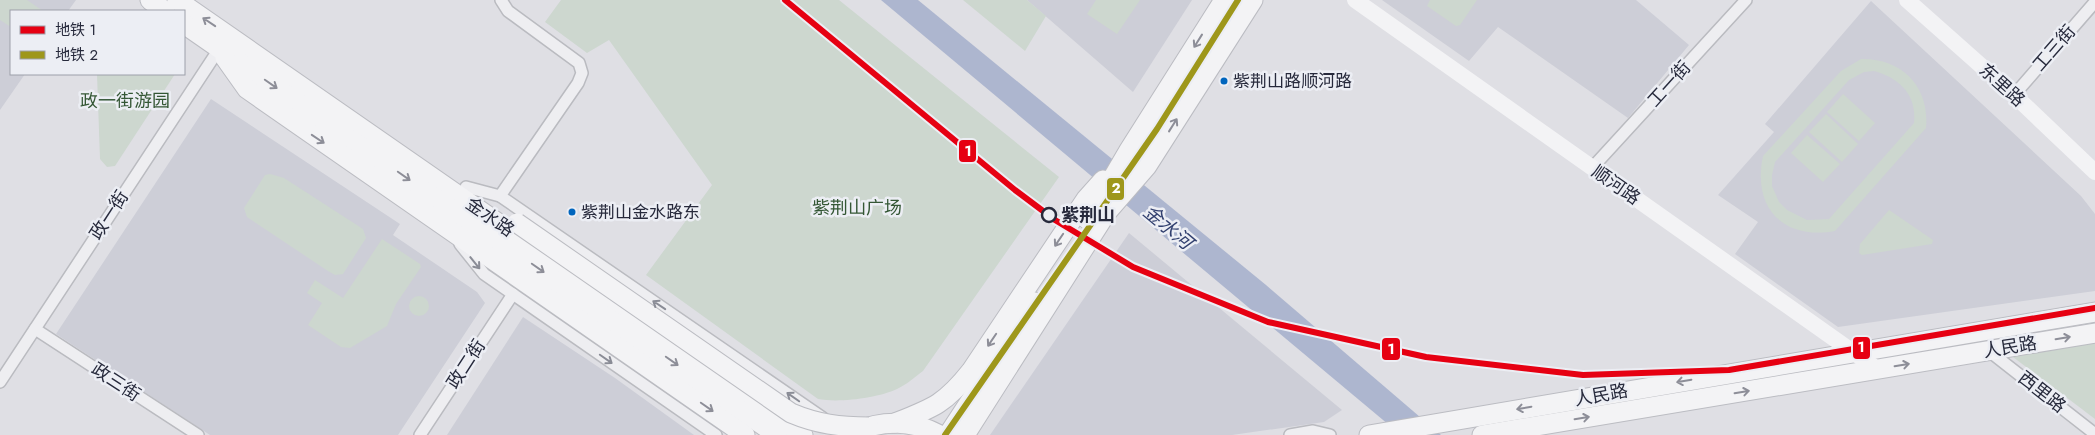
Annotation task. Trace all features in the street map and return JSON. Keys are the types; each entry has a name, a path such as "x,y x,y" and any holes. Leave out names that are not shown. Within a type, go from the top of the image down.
{"main road":[{"path":"150,0 165,10"},
{"name":"金水路","path":"177,0 230,47 777,435"},
{"path":"978,435 985,416 1050,320 1128,150 1224,0"},
{"path":"745,435 247,90 230,47 274,53 791,413 829,426 869,427 895,423 936,406 952,395 971,371 1019,299 1101,210 1147,166 1253,0"},
{"name":"金水路","path":"185,24 230,47 803,435"},
{"path":"948,435 1101,210"},
{"path":"965,435 1101,210"},
{"name":"人民路","path":"1369,435 2095,312"},
{"name":"人民路","path":"1482,435 2095,333"},
{"path":"895,423 922,427 940,435"},
{"path":"848,435 869,427"}],"street":[{"path":"500,196 578,83 582,73 579,63 508,11 501,0"},
{"name":"顺河路","path":"1355,0 1877,369"},
{"name":"工一街","path":"1592,168 1746,0"},
{"name":"东里路","path":"1907,0 2014,95 2095,172"},
{"name":"工三街","path":"2014,95 2095,2"},
{"name":"政一街","path":"0,382 230,47"},
{"path":"466,187 500,196 848,435"},
{"path":"444,225 484,274 716,435"},
{"name":"政二街","path":"420,435 513,294"},
{"name":"政三街","path":"35,329 198,435"},
{"name":"西里路","path":"1989,351 2095,434"},
{"path":"1290,435 1313,431 1330,435"}],"shaded area":[{"path":"0,0 76,0 69,10 10,10 10,75 24,75 0,110"},
{"path":"1027,0 1192,0 1133,92"},
{"path":"1382,0 1636,0 1689,45 1628,118 1498,27 1469,61"},
{"path":"1871,1 2081,196 2095,214 2095,291 1838,327 1735,254 1758,222 1718,195 1774,132 1765,124"},
{"path":"211,99 400,224 393,235 477,292 485,303 398,435 210,435 56,334"},
{"path":"1129,233 1342,410 1324,422 1232,435 990,435"},
{"path":"523,317 615,378 694,435 447,435"}],"green space":[{"path":"0,0 27,0 42,10 10,10 10,26 0,20"},
{"name":"紫荆山广场","path":"561,0 839,0 1059,177 923,371 900,387 880,395 847,400 818,399 646,275 712,185 609,40 587,53 545,22"},
{"path":"963,0 1027,0 1046,16 1025,51"},
{"path":"1096,0 1140,0 1117,34 1087,14"},
{"path":"1430,0 1477,0 1460,25 1456,26 1427,6"},
{"path":"1861,59 1876,60 1901,70 1918,88 1926,113 1926,128 1835,231 1817,232 1800,230 1786,225 1775,216 1767,205 1762,191 1763,156 1841,71","holes":["1874,71 1898,83 1909,96 1913,104 1914,123 1829,219 1807,220 1787,210 1779,202 1772,186 1775,162 1849,80 1864,72"]},
{"name":"政一街游园","path":"97,75 174,75 115,166 107,167 100,159"},
{"path":"1843,94 1875,123 1859,141 1827,112"},
{"path":"1826,114 1858,144 1842,162 1809,132"},
{"path":"1807,135 1840,164 1823,182 1791,153"},
{"path":"270,174 284,178 363,229 366,238 343,274 335,275 328,271 247,217 244,208 265,175"},
{"path":"1889,210 1933,240 1932,244 1862,255 1859,253 1860,244"},
{"path":"382,239 420,264 421,267 396,304 387,326 350,348 341,347 308,325 322,303 307,293 315,280 343,298"},
{"path":"419,296 426,299 429,306 426,313 419,316 412,313 409,306 412,299"},
{"path":"2095,343 2095,419 2013,357"}],"water":[{"name":"金水河","path":"881,0 918,0 1266,285 1441,435 1401,435"}],"metro line":[{"name":"1","path":"785,0 1015,190 1055,220 1133,267 1268,322 1426,357 1583,375 1729,370 2095,308"},
{"name":"2","path":"945,435 1157,129 1238,0"}],"place":[{"name":"紫荆山路顺河路","path":"1224,81"},
{"name":"紫荆山金水路东","path":"572,212"},
{"name":"紫荆山","path":"1049,215"}]}
